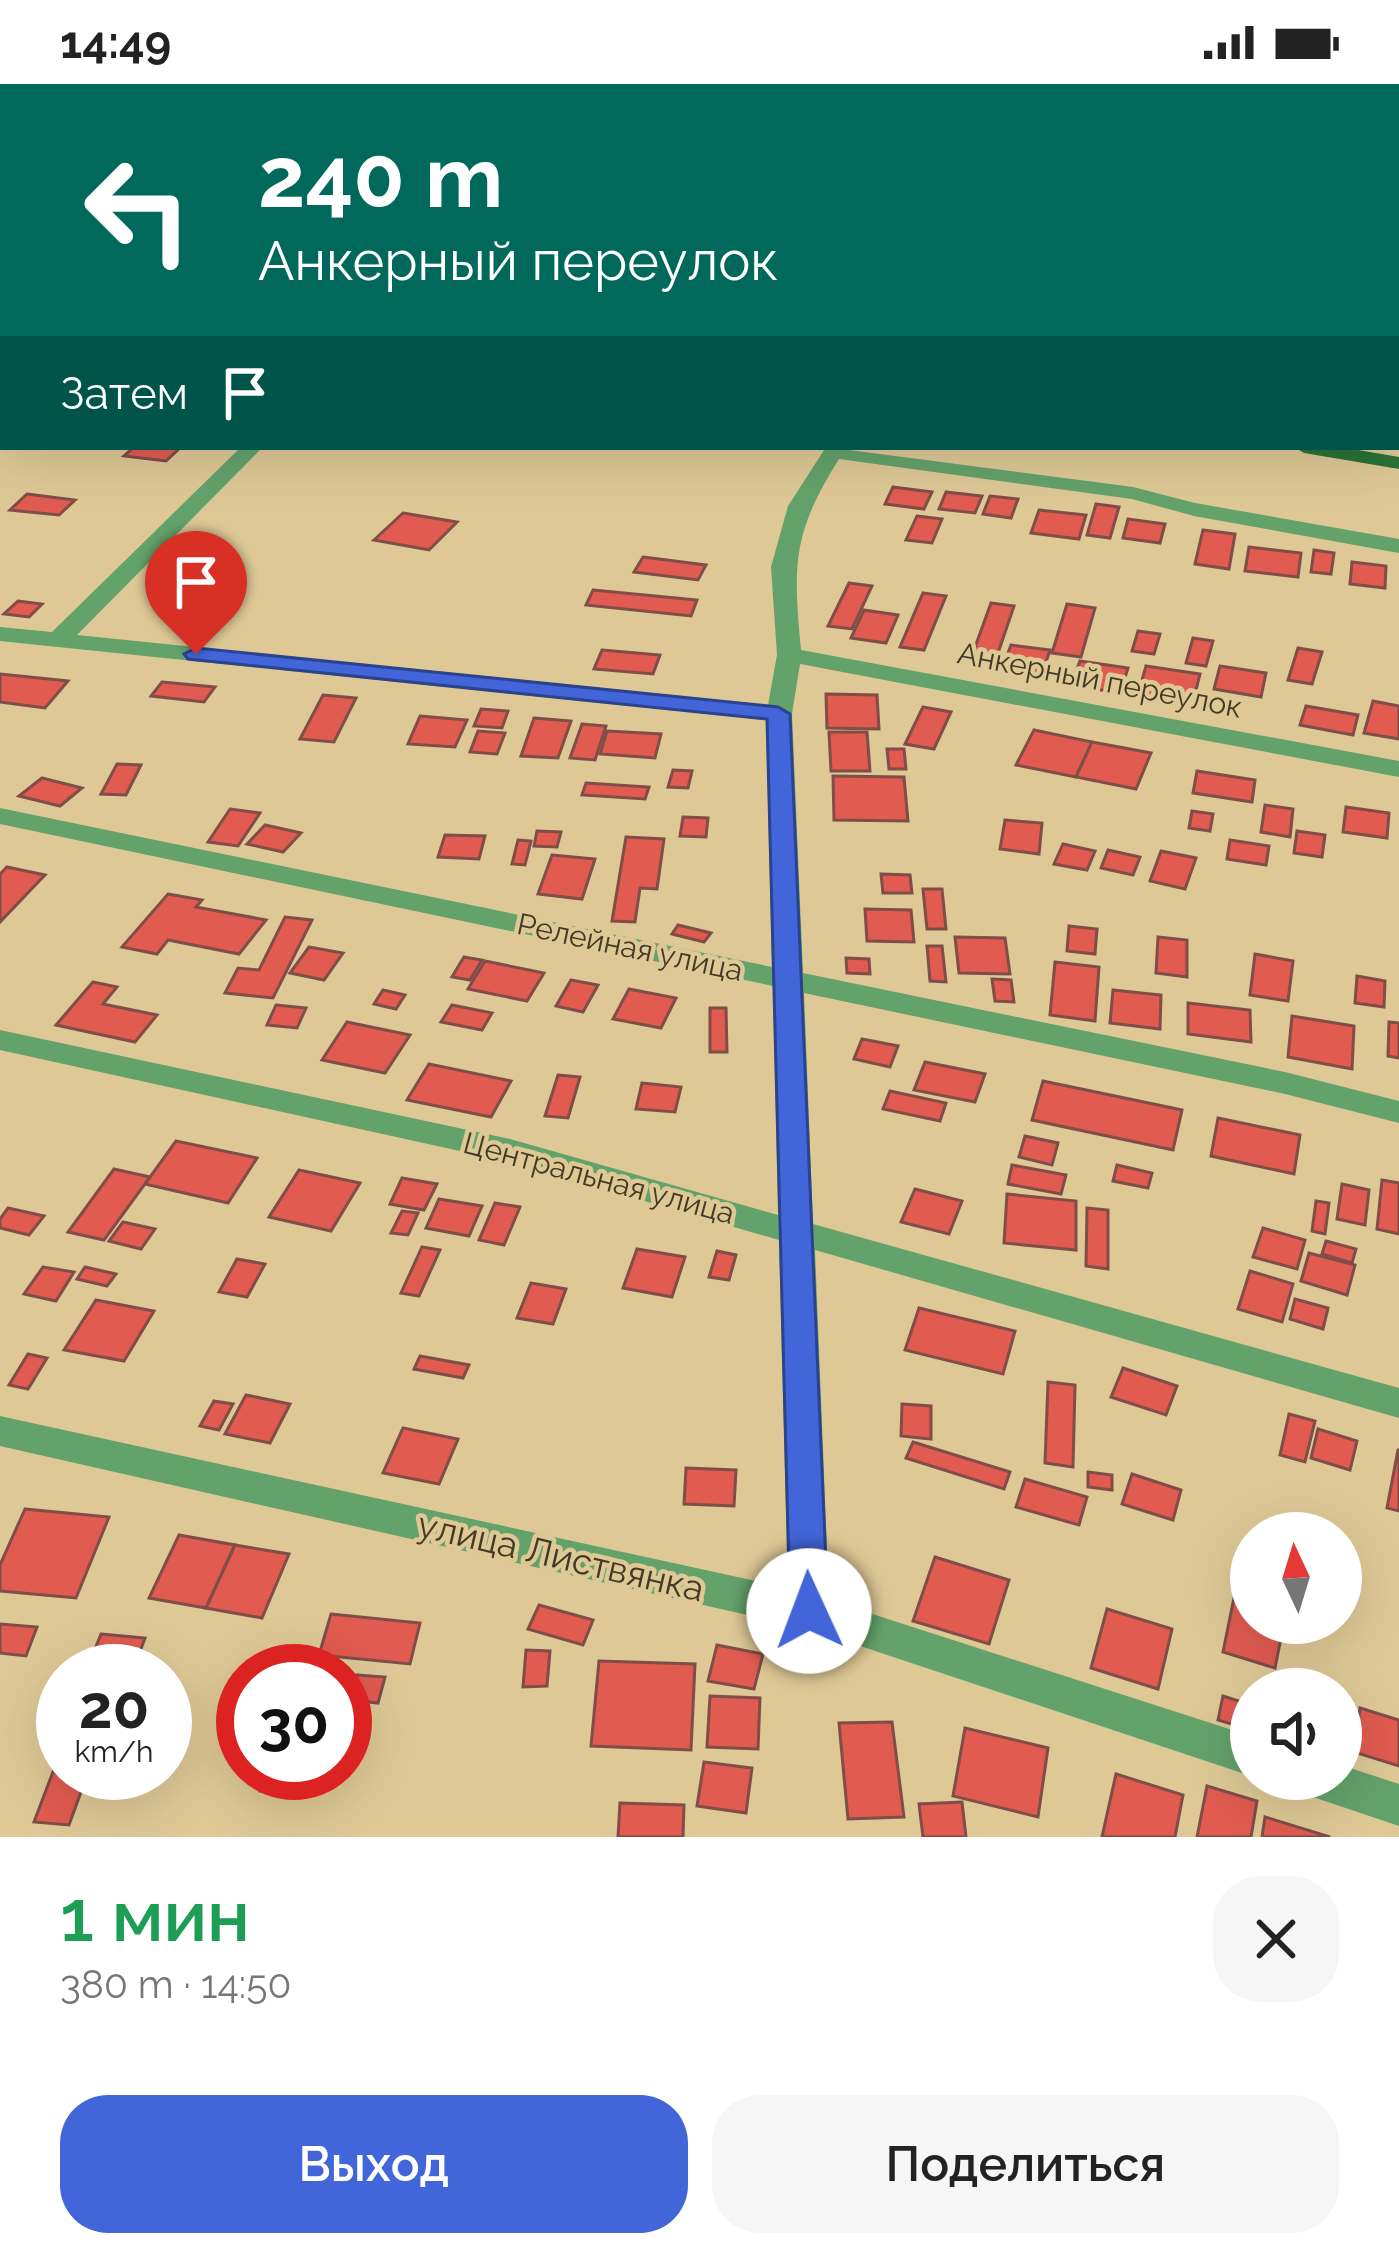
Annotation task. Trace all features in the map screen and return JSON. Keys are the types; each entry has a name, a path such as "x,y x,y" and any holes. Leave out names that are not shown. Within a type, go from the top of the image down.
{"main road":[{"path":"1322,450 1399,463"}],"street":[{"path":"58,640 250,450"},
{"path":"809,1611 778,714 789,655 782,567 799,506 834,450 1133,493 1194,509 1399,546"},
{"path":"0,634 778,714"},
{"name":"Анкерный переулок","path":"789,655 1399,769"},
{"name":"Релейная улица","path":"0,816 1285,1083 1399,1112"},
{"name":"Центральная улица","path":"0,1040 510,1151 1399,1403"},
{"name":"улица Листвянка","path":"0,1431 809,1611 1230,1749"},
{"path":"1362,1793 1399,1805"}],"building":[{"path":"131,450 178,450 166,461 124,456"},
{"path":"893,487 932,492 924,509 885,504"},
{"path":"946,492 982,496 975,513 939,509"},
{"path":"27,494 75,500 59,515 10,510"},
{"path":"990,496 1018,499 1011,518 983,514"},
{"path":"1096,504 1119,507 1110,538 1087,535"},
{"path":"1039,510 1086,515 1079,539 1031,533"},
{"path":"403,513 457,522 429,550 374,540"},
{"path":"917,516 942,519 932,543 906,540"},
{"path":"1128,519 1165,524 1160,543 1123,538"},
{"path":"1203,530 1235,534 1229,569 1195,564"},
{"path":"1249,547 1301,553 1298,577 1245,571"},
{"path":"1314,550 1334,553 1331,574 1311,572"},
{"path":"643,557 706,565 698,580 634,572"},
{"path":"1352,562 1386,566 1385,588 1350,584"},
{"path":"849,583 872,586 852,629 828,626"},
{"path":"593,590 697,600 691,616 586,605"},
{"path":"923,593 946,596 924,650 900,647"},
{"path":"18,601 42,604 29,617 4,614"},
{"path":"991,603 1014,606 998,653 974,650"},
{"path":"1067,604 1095,608 1081,657 1052,653"},
{"path":"864,610 898,615 886,643 851,638"},
{"path":"1138,631 1160,634 1154,654 1132,651"},
{"path":"1193,638 1213,641 1206,666 1186,663"},
{"path":"1011,645 1050,650 1041,678 1001,672"},
{"path":"1298,648 1322,652 1312,684 1288,680"},
{"path":"602,650 660,655 653,674 594,669"},
{"path":"1080,661 1128,668 1120,693 1071,685"},
{"path":"1146,666 1200,674 1193,702 1138,694"},
{"path":"1220,666 1266,673 1261,697 1214,689"},
{"path":"0,674 68,681 45,708 0,702"},
{"path":"162,682 215,687 204,702 151,696"},
{"path":"826,694 877,695 879,729 827,728"},
{"path":"323,695 356,698 334,742 300,739"},
{"path":"1373,701 1399,706 1399,739 1364,733"},
{"path":"1306,706 1358,715 1353,735 1300,725"},
{"path":"923,707 951,712 934,749 905,744"},
{"path":"481,709 508,711 502,728 474,726"},
{"path":"420,716 467,720 455,747 408,744"},
{"path":"534,718 571,721 558,758 521,756"},
{"path":"582,724 606,726 595,760 570,758"},
{"path":"1034,730 1092,742 1076,777 1016,765"},
{"path":"478,731 505,733 497,754 470,752"},
{"path":"607,731 661,734 655,758 600,754"},
{"path":"829,732 867,732 870,771 831,771"},
{"path":"1092,742 1151,753 1136,789 1076,777"},
{"path":"887,749 904,749 906,769 889,769"},
{"path":"117,764 141,765 126,795 101,794"},
{"path":"673,770 692,771 688,788 668,787"},
{"path":"1197,771 1255,780 1252,802 1193,793"},
{"path":"833,776 904,777 908,821 834,820"},
{"path":"42,778 82,788 60,806 19,796"},
{"path":"586,783 649,787 645,799 582,795"},
{"path":"1265,805 1293,809 1290,837 1261,832"},
{"path":"1346,807 1389,813 1387,838 1343,832"},
{"path":"230,809 260,813 238,846 208,842"},
{"path":"1192,811 1213,814 1210,831 1189,828"},
{"path":"683,817 708,818 706,837 680,836"},
{"path":"1005,820 1042,823 1039,854 1000,849"},
{"path":"265,825 301,833 283,852 247,844"},
{"path":"537,831 561,832 557,847 534,846"},
{"path":"1297,831 1325,835 1322,857 1294,853"},
{"path":"445,835 485,836 479,859 438,857"},
{"path":"626,837 664,839 657,889 640,888 635,922 612,921"},
{"path":"518,840 531,841 525,865 512,864"},
{"path":"1230,840 1269,846 1266,865 1227,859"},
{"path":"1063,844 1095,851 1087,870 1054,864"},
{"path":"1108,850 1140,857 1133,875 1101,868"},
{"path":"1161,851 1196,858 1185,889 1150,881"},
{"path":"552,855 595,859 582,899 538,894"},
{"path":"7,867 45,875 0,922 0,874"},
{"path":"881,874 910,875 912,893 883,893"},
{"path":"923,889 942,889 946,929 927,929"},
{"path":"168,894 202,900 196,907 266,920 239,954 168,940 157,954 122,947"},
{"path":"865,909 911,910 914,942 867,941"},
{"path":"285,917 312,920 273,998 225,993 238,968 259,970"},
{"path":"678,925 711,933 704,942 672,934"},
{"path":"1069,926 1097,929 1095,954 1067,951"},
{"path":"955,937 1005,938 1010,974 959,973"},
{"path":"1158,937 1187,940 1187,977 1156,973"},
{"path":"927,946 942,946 946,982 930,981"},
{"path":"309,947 343,953 324,980 290,973"},
{"path":"1255,954 1293,961 1288,1001 1250,995"},
{"path":"464,957 482,960 470,980 452,977"},
{"path":"846,958 869,959 870,974 847,973"},
{"path":"485,961 544,973 527,1001 468,989"},
{"path":"1055,962 1099,967 1095,1021 1050,1015"},
{"path":"1357,976 1385,981 1384,1007 1355,1003"},
{"path":"992,979 1011,980 1014,1002 995,1001"},
{"path":"571,980 598,985 583,1012 556,1006"},
{"path":"93,982 117,987 103,1004 157,1015 135,1042 56,1025"},
{"path":"629,989 676,998 661,1028 613,1019"},
{"path":"383,990 405,995 396,1009 374,1004"},
{"path":"1113,990 1161,995 1160,1029 1110,1023"},
{"path":"1188,1003 1250,1010 1251,1042 1188,1034"},
{"path":"276,1005 306,1008 297,1028 267,1025"},
{"path":"452,1005 492,1013 482,1030 441,1022"},
{"path":"710,1008 726,1008 727,1052 710,1052"},
{"path":"1292,1016 1354,1026 1352,1069 1288,1057"},
{"path":"347,1022 410,1035 385,1073 322,1060"},
{"path":"1389,1022 1399,1023 1399,1058 1388,1056"},
{"path":"862,1039 898,1046 890,1067 854,1059"},
{"path":"925,1062 985,1074 975,1102 914,1090"},
{"path":"429,1064 511,1081 491,1117 407,1100"},
{"path":"558,1075 580,1077 568,1118 545,1116"},
{"path":"1043,1081 1182,1110 1173,1150 1032,1120"},
{"path":"642,1083 681,1087 675,1112 636,1109"},
{"path":"890,1091 946,1103 940,1121 883,1109"},
{"path":"1218,1118 1300,1135 1294,1174 1211,1156"},
{"path":"1025,1136 1058,1143 1052,1165 1019,1157"},
{"path":"176,1141 257,1158 228,1203 145,1184"},
{"path":"1012,1165 1066,1175 1061,1194 1008,1184"},
{"path":"1117,1165 1152,1173 1148,1188 1113,1181"},
{"path":"114,1169 150,1177 104,1240 68,1232"},
{"path":"299,1170 360,1183 331,1231 269,1217"},
{"path":"402,1178 437,1184 424,1210 390,1204"},
{"path":"1382,1180 1399,1183 1399,1234 1377,1229"},
{"path":"1342,1184 1369,1190 1365,1225 1337,1219"},
{"path":"915,1189 962,1201 949,1234 901,1222"},
{"path":"1007,1194 1076,1201 1076,1250 1004,1243"},
{"path":"439,1199 482,1206 469,1236 426,1228"},
{"path":"1316,1201 1329,1203 1325,1234 1312,1231"},
{"path":"495,1203 520,1207 504,1245 479,1240"},
{"path":"8,1208 44,1216 29,1235 0,1228"},
{"path":"1087,1208 1108,1210 1108,1269 1086,1266"},
{"path":"402,1211 418,1213 408,1235 391,1233"},
{"path":"123,1222 155,1229 141,1249 109,1241"},
{"path":"1263,1228 1305,1240 1297,1269 1253,1257"},
{"path":"1326,1241 1356,1249 1352,1263 1322,1254"},
{"path":"422,1247 440,1250 419,1296 401,1293"},
{"path":"637,1249 685,1257 672,1297 623,1288"},
{"path":"717,1251 736,1255 729,1280 709,1277"},
{"path":"1309,1253 1355,1265 1347,1295 1301,1281"},
{"path":"237,1259 265,1264 247,1297 219,1292"},
{"path":"43,1267 74,1272 56,1301 24,1294"},
{"path":"85,1267 116,1274 107,1286 77,1279"},
{"path":"1250,1271 1293,1284 1282,1322 1238,1309"},
{"path":"531,1283 566,1289 553,1324 517,1318"},
{"path":"1295,1299 1328,1308 1323,1329 1290,1319"},
{"path":"96,1300 154,1311 124,1361 64,1350"},
{"path":"919,1308 1015,1331 1003,1374 905,1350"},
{"path":"28,1354 47,1358 28,1389 9,1385"},
{"path":"420,1356 469,1365 463,1378 414,1369"},
{"path":"1123,1368 1177,1386 1166,1415 1111,1397"},
{"path":"1048,1382 1075,1385 1073,1467 1045,1463"},
{"path":"246,1395 290,1404 270,1443 225,1434"},
{"path":"214,1401 233,1404 219,1430 200,1426"},
{"path":"902,1404 931,1406 931,1439 901,1436"},
{"path":"1289,1414 1315,1421 1305,1462 1280,1455"},
{"path":"403,1428 458,1439 439,1484 383,1473"},
{"path":"1318,1429 1357,1441 1350,1470 1311,1458"},
{"path":"913,1442 1010,1472 1004,1489 906,1458"},
{"path":"1399,1450 1399,1511 1387,1508"},
{"path":"686,1468 736,1470 734,1506 684,1504"},
{"path":"1088,1472 1112,1475 1112,1490 1088,1487"},
{"path":"1132,1474 1181,1490 1173,1520 1122,1504"},
{"path":"1025,1479 1087,1497 1079,1525 1016,1507"},
{"path":"25,1509 109,1517 76,1598 0,1591 0,1565"},
{"path":"179,1535 235,1545 206,1608 149,1598"},
{"path":"235,1545 289,1554 262,1618 206,1608"},
{"path":"935,1557 1009,1580 989,1644 913,1621"},
{"path":"539,1605 593,1620 583,1645 528,1629"},
{"path":"1107,1609 1172,1629 1158,1689 1091,1668"},
{"path":"331,1614 420,1623 410,1664 372,1660 372,1644 322,1644"},
{"path":"1230,1618 1230,1644 1280,1644 1275,1668 1223,1652"},
{"path":"0,1624 37,1627 26,1656 0,1653"},
{"path":"101,1634 145,1638 143,1644 97,1644"},
{"path":"717,1645 763,1654 754,1689 708,1681"},
{"path":"526,1650 550,1651 547,1686 523,1687"},
{"path":"599,1661 695,1664 691,1750 591,1746"},
{"path":"372,1676 385,1677 378,1703 372,1702"},
{"path":"710,1696 760,1698 758,1749 707,1747"},
{"path":"1223,1696 1230,1698 1230,1724 1218,1720"},
{"path":"1362,1709 1399,1720 1399,1766 1362,1754"},
{"path":"892,1722 904,1817 848,1819 839,1723"},
{"path":"965,1728 1048,1748 1038,1817 953,1796"},
{"path":"704,1762 752,1768 746,1813 697,1806"},
{"path":"1116,1774 1183,1795 1175,1837 1102,1837"},
{"path":"1207,1786 1230,1793 1230,1800 1257,1801 1251,1837 1197,1837"},
{"path":"42,1800 78,1800 69,1825 34,1822"},
{"path":"962,1802 966,1837 923,1837 919,1804"},
{"path":"620,1803 684,1805 683,1837 618,1837"},
{"path":"1265,1817 1330,1837 1262,1837"}],"route":[{"path":"196,654 778,714 809,1611"}]}
